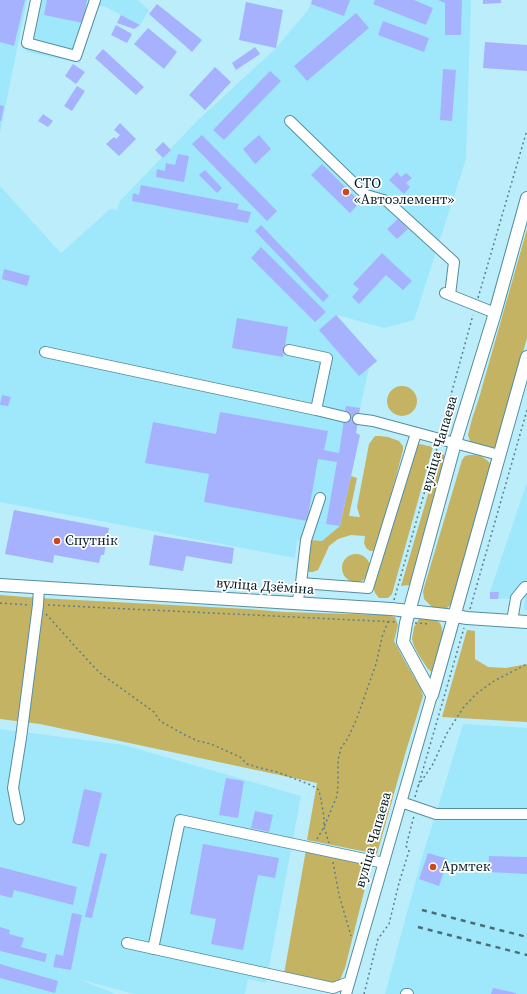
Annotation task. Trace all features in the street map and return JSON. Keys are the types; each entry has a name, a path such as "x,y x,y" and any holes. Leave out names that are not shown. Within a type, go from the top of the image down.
{"main road":[{"name":"вуліца Чапаева","path":"432,695 403,642 408,617 455,443 527,198"},
{"name":"вуліца Чапаева","path":"432,695 458,620 499,455 527,357"},
{"name":"вуліца Дзёміна","path":"0,585 297,604 408,617 527,622"}],"street":[{"path":"36,0 27,43 76,56 95,0"},
{"path":"290,121 366,195 387,201 454,262 447,294 494,313"},
{"path":"289,350 327,358 316,410"},
{"path":"45,352 344,417"},
{"path":"358,419 373,421 499,455"},
{"path":"301,583 368,588 416,433"},
{"path":"297,604 306,540 320,498"},
{"path":"512,621 516,598 525,587 527,587"},
{"path":"19,819 13,788 21,738 39,588"},
{"name":"вуліца Чапаева","path":"346,994 432,695"},
{"path":"401,802 436,814 527,814"},
{"path":"153,949 180,820 384,863"},
{"path":"127,943 333,988 349,982"}],"path":[{"path":"315,842 324,826 337,796 338,760 341,748 348,738 357,718 376,664 382,637 390,615 476,306 527,130"},
{"path":"0,604 390,615 458,620 471,608 527,410"},
{"path":"38,605 100,673 154,712 160,721 198,741 210,744 240,757 247,764 277,772 311,785 319,790 324,816 324,826 331,852 339,895 351,936"},
{"path":"417,788 433,764 447,733 463,708 476,694 494,681 527,664"}],"shaded area":[{"path":"0,0 27,0 0,133"},
{"path":"31,0 138,0 149,10 140,25 104,6 96,6 80,63 27,52 21,44"},
{"path":"312,0 471,0 466,159 414,320 384,328 337,315 377,361 369,368 360,408 356,433 360,435 340,526 322,541 297,540 295,558 0,502 0,186 61,253 110,209 117,210 120,201 198,120 276,48 308,10"},
{"path":"527,229 527,338 497,444 494,448 487,449 473,444 468,435"},
{"path":"402,386 408,387 416,395 416,407 408,415 402,416 396,415 388,407 387,401 388,395 396,387"},
{"path":"375,436 388,437 399,441 403,446 377,548 370,551 366,548 364,543 365,536 351,535 338,539 329,546 318,570 309,572 306,567 310,540 322,541 340,526 351,476 357,478 349,516 360,517 357,507 369,444"},
{"path":"415,443 433,447 392,594 388,598 379,598 375,593 373,586"},
{"path":"441,450 445,457 410,585 401,586"},
{"path":"465,456 481,456 488,461 491,465 490,472 452,603 447,608 432,607 424,599 423,591 462,460"},
{"path":"526,485 527,610 524,610 525,598 490,599 490,592"},
{"path":"356,554 362,555 366,558 369,562 369,574 366,578 362,581 356,582 350,581 346,578 343,574 342,568 343,562 346,558 350,555"},
{"path":"0,595 284,612 386,615 395,617 398,625 394,641 421,689 423,696 377,854 307,840 317,783 40,724 0,719"},
{"path":"419,619 433,619 439,622 443,633 443,638 433,672 428,669 420,657 412,639 414,627"},
{"path":"467,630 475,631 475,659 488,667 506,668 527,664 527,722 442,717"},
{"path":"463,724 527,728 527,994 385,994 425,847"},
{"path":"0,729 124,745 301,796 266,983 248,979 245,994 134,994 78,979 116,994 0,994"},
{"path":"306,850 362,863 369,868 345,968 339,982 332,986 284,974"}],"building":[{"path":"0,0 25,0 14,46 0,42"},
{"path":"47,0 87,0 83,23 44,15"},
{"path":"312,0 350,0 344,16 311,4"},
{"path":"375,0 414,0 433,8 426,25 373,4"},
{"path":"438,0 462,0 461,35 445,35 445,3"},
{"path":"483,0 501,0 501,3 483,4"},
{"path":"246,2 283,10 276,48 239,40"},
{"path":"157,4 202,40 192,52 149,14"},
{"path":"356,13 369,28 307,81 294,66"},
{"path":"121,15 140,25 134,29 117,23"},
{"path":"383,21 429,38 424,52 378,35"},
{"path":"116,25 132,34 127,43 111,35"},
{"path":"148,28 177,52 164,69 134,44"},
{"path":"485,42 527,45 527,71 483,68"},
{"path":"255,47 260,54 236,70 232,63"},
{"path":"103,49 144,87 136,95 95,58"},
{"path":"73,64 85,72 76,84 65,76"},
{"path":"215,67 231,82 205,110 189,95"},
{"path":"443,69 456,70 452,121 440,120"},
{"path":"270,71 281,81 224,140 213,130"},
{"path":"77,86 85,91 72,111 64,106"},
{"path":"0,105 4,106 1,121 0,121"},
{"path":"43,114 53,121 48,127 38,121"},
{"path":"120,123 136,139 119,156 106,144 114,137 116,139 120,135 114,130"},
{"path":"202,135 277,211 267,221 192,144"},
{"path":"259,135 271,149 255,164 243,149"},
{"path":"163,142 171,150 163,158 155,150"},
{"path":"178,154 189,156 184,182 156,177 157,169 165,171 166,163 175,165"},
{"path":"322,164 360,202 350,213 311,175"},
{"path":"205,170 222,188 217,193 199,175"},
{"path":"397,172 401,177 406,173 412,178 406,183 410,187 404,194 389,180"},
{"path":"141,185 239,204 237,209 251,212 248,223 132,201 133,193 139,195"},
{"path":"398,219 408,229 397,239 387,229"},
{"path":"261,225 329,296 323,302 255,231"},
{"path":"261,247 326,312 315,322 251,258"},
{"path":"382,253 412,281 403,290 386,275 359,304 352,297 359,289 353,284"},
{"path":"4,269 30,276 27,286 2,279"},
{"path":"336,315 377,361 359,376 319,330"},
{"path":"237,318 288,327 283,357 232,348"},
{"path":"2,395 11,397 8,406 0,405"},
{"path":"346,406 360,408 356,433 360,435 340,526 326,524 337,462 318,459 307,521 204,502 209,474 145,463 153,422 216,434 220,412 328,431 324,450 339,453"},
{"name":"Спутнік","path":"14,510 109,528 104,555 101,555 99,563 54,555 53,563 5,554"},
{"path":"154,535 234,548 232,564 186,556 183,571 149,565"},
{"path":"490,592 499,592 498,599 490,599"},
{"path":"226,778 244,781 238,818 219,815"},
{"path":"84,789 102,793 89,847 72,843"},
{"path":"255,811 273,815 269,832 251,828"},
{"path":"203,844 279,858 275,878 258,875 243,950 211,944 216,919 190,914"},
{"path":"100,853 107,854 92,918 85,917"},
{"path":"428,853 448,859 439,886 419,879"},
{"path":"489,856 527,857 527,874 488,872"},
{"path":"0,867 77,887 73,905 14,890 12,898 0,895"},
{"path":"72,913 82,915 71,970 53,967 56,954 63,956"},
{"path":"0,927 10,930 9,934 24,938 21,947 47,954 45,962 0,951"},
{"path":"0,964 58,981 55,993 0,978"},
{"path":"493,988 516,993 516,994 491,994"}],"railway":[{"path":"422,910 527,937"},
{"path":"418,927 527,955"}],"place":[{"name":"СТО «Автоэлемент»","path":"346,192"},
{"name":"Спутнік","path":"57,541"},
{"name":"Армтек","path":"433,867"}]}
